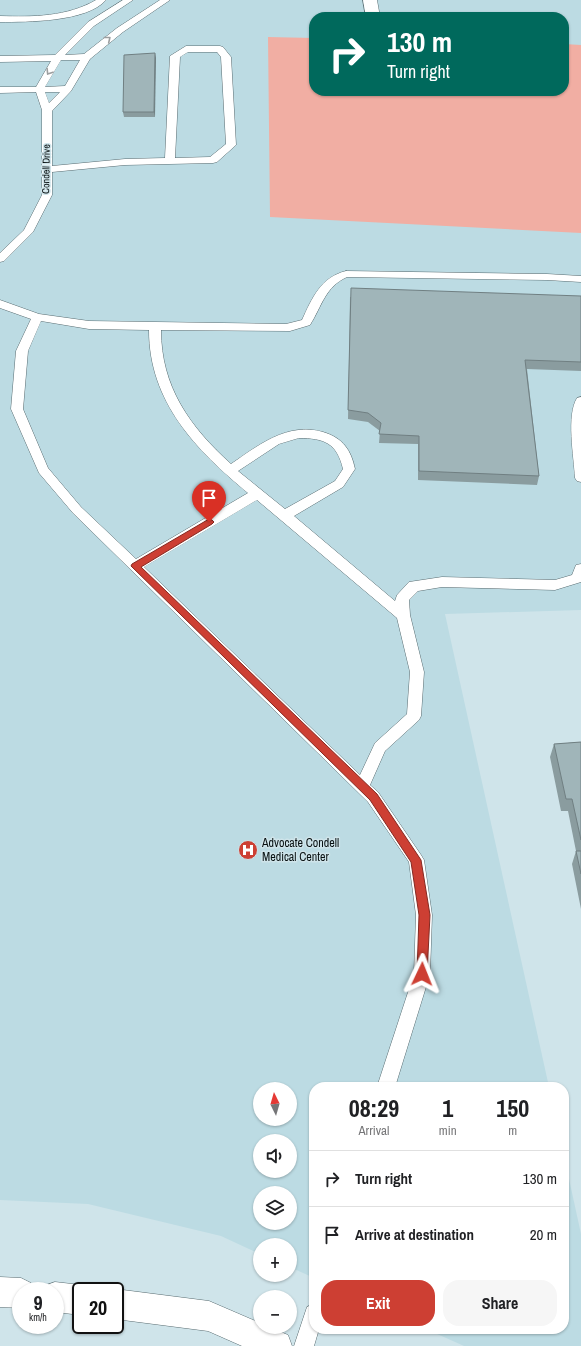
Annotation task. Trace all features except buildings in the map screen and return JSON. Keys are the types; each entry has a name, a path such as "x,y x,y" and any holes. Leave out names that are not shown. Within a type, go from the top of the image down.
{"street":[{"path":"370,0 372,12"},
{"path":"0,1292 12,1293"},
{"path":"124,1305 210,1316 277,1346"}],"lane":[{"path":"0,19 23,20 71,14 94,6 102,0"},
{"path":"39,89 58,57 91,24 129,0"},
{"path":"47,110 68,89 86,57 120,30 166,0"},
{"path":"47,169 125,162 170,161 213,160 231,146 226,57 220,49 186,49 175,56 170,161"},
{"path":"0,59 86,57"},
{"name":"Condell Drive","path":"0,259 28,232 47,195 47,110 39,89"},
{"path":"0,90 68,89"},
{"path":"0,304 37,317 82,324 286,328 306,322 323,289 329,282 346,274 547,276 581,279"},
{"path":"37,317 22,351 17,409 43,470 77,510 373,797 416,860 424,915 422,974 388,1082"},
{"path":"155,326 158,365 171,400 188,428 216,459 403,615"},
{"path":"581,401 576,416 581,478"},
{"path":"230,471 280,438 296,433 317,434 331,440 345,450 349,469 339,484 284,516"},
{"path":"136,566 257,494"},
{"path":"362,786 380,747 414,716 417,672 403,615 402,599 414,586 442,582 555,585 577,578 581,569"},
{"path":"304,1346 309,1330"}],"shaded area":[{"name":"Advocate Condell Medical Center","path":"0,0 581,0 581,610 445,614 548,1082 309,1082 309,1276 297,1270 297,1238 253,1238 253,1251 221,1236 88,1204 0,1200"},
{"path":"268,37 309,38 309,96 569,96 569,44 581,45 581,233 270,217"},
{"path":"569,1179 581,1234 581,1346 464,1346 437,1334 569,1334"}],"place":[{"name":"Advocate Condell Medical Center","path":"248,850"}],"route":[{"path":"209,522 136,566 373,797 416,860 424,915 422,974"}]}
